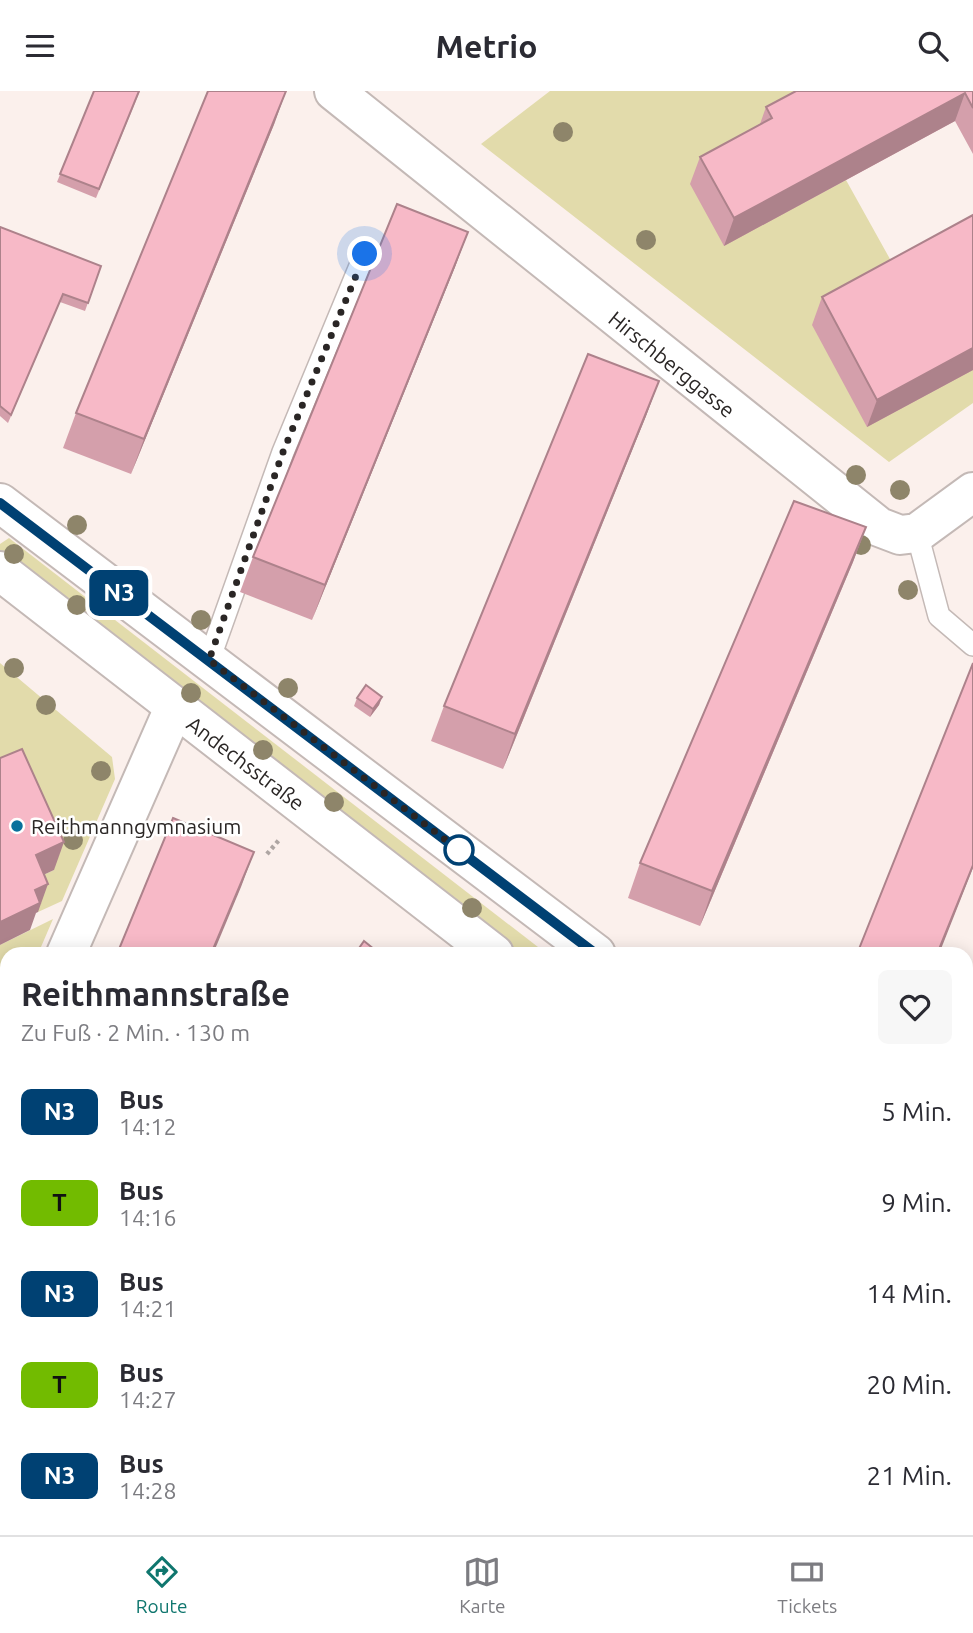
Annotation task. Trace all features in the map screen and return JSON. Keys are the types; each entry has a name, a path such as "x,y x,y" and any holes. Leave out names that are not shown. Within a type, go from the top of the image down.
{"street":[{"name":"Hirschberggasse","path":"334,91 855,511 878,527 900,535 917,533"},
{"path":"917,533 973,492"},
{"path":"0,503 587,947"},
{"name":"Andechsstraße","path":"0,571 485,947"},
{"path":"69,947 174,708"}],"lane":[{"path":"209,660 283,452 365,254"},
{"path":"917,533 939,616 973,645"}],"path":[{"path":"267,854 279,840"}],"shaded area":[{"path":"550,91 861,91 724,245 846,180 900,277 973,348 973,403 889,462 481,144"},
{"path":"9,538 538,947 509,947 0,554 0,544"},
{"path":"0,663 112,757 115,779 62,901 38,912 26,883 54,870 0,782"},
{"path":"53,919 41,947 0,945"}],"building":[{"path":"94,91 139,91 99,189 60,174"},
{"path":"208,91 286,91 144,439 76,413"},
{"path":"796,91 973,91 973,108 965,93 734,218 700,157 772,118 766,107"},
{"path":"397,204 468,232 325,585 253,557"},
{"path":"973,215 973,348 877,400 822,297"},
{"path":"0,227 101,266 88,303 63,294 11,415 0,406"},
{"path":"588,354 659,381 515,734 444,706"},
{"path":"794,501 866,527 712,891 640,863"},
{"path":"973,663 973,865 940,947 860,947"},
{"path":"366,685 382,697 373,709 357,698"},
{"name":"Reithmanngymnasium","path":"22,749 64,842 36,855 48,884 35,890 40,903 0,922 0,758"},
{"path":"173,818 254,852 214,947 120,947"},
{"path":"364,941 371,947 360,947"}],"bus line":[{"name":"N3","path":"0,503 587,947"}],"place":[{"name":"Reithmanngymnasium","path":"17,826"}],"route":[{"path":"365,254 283,452 209,660 459,850"}]}
